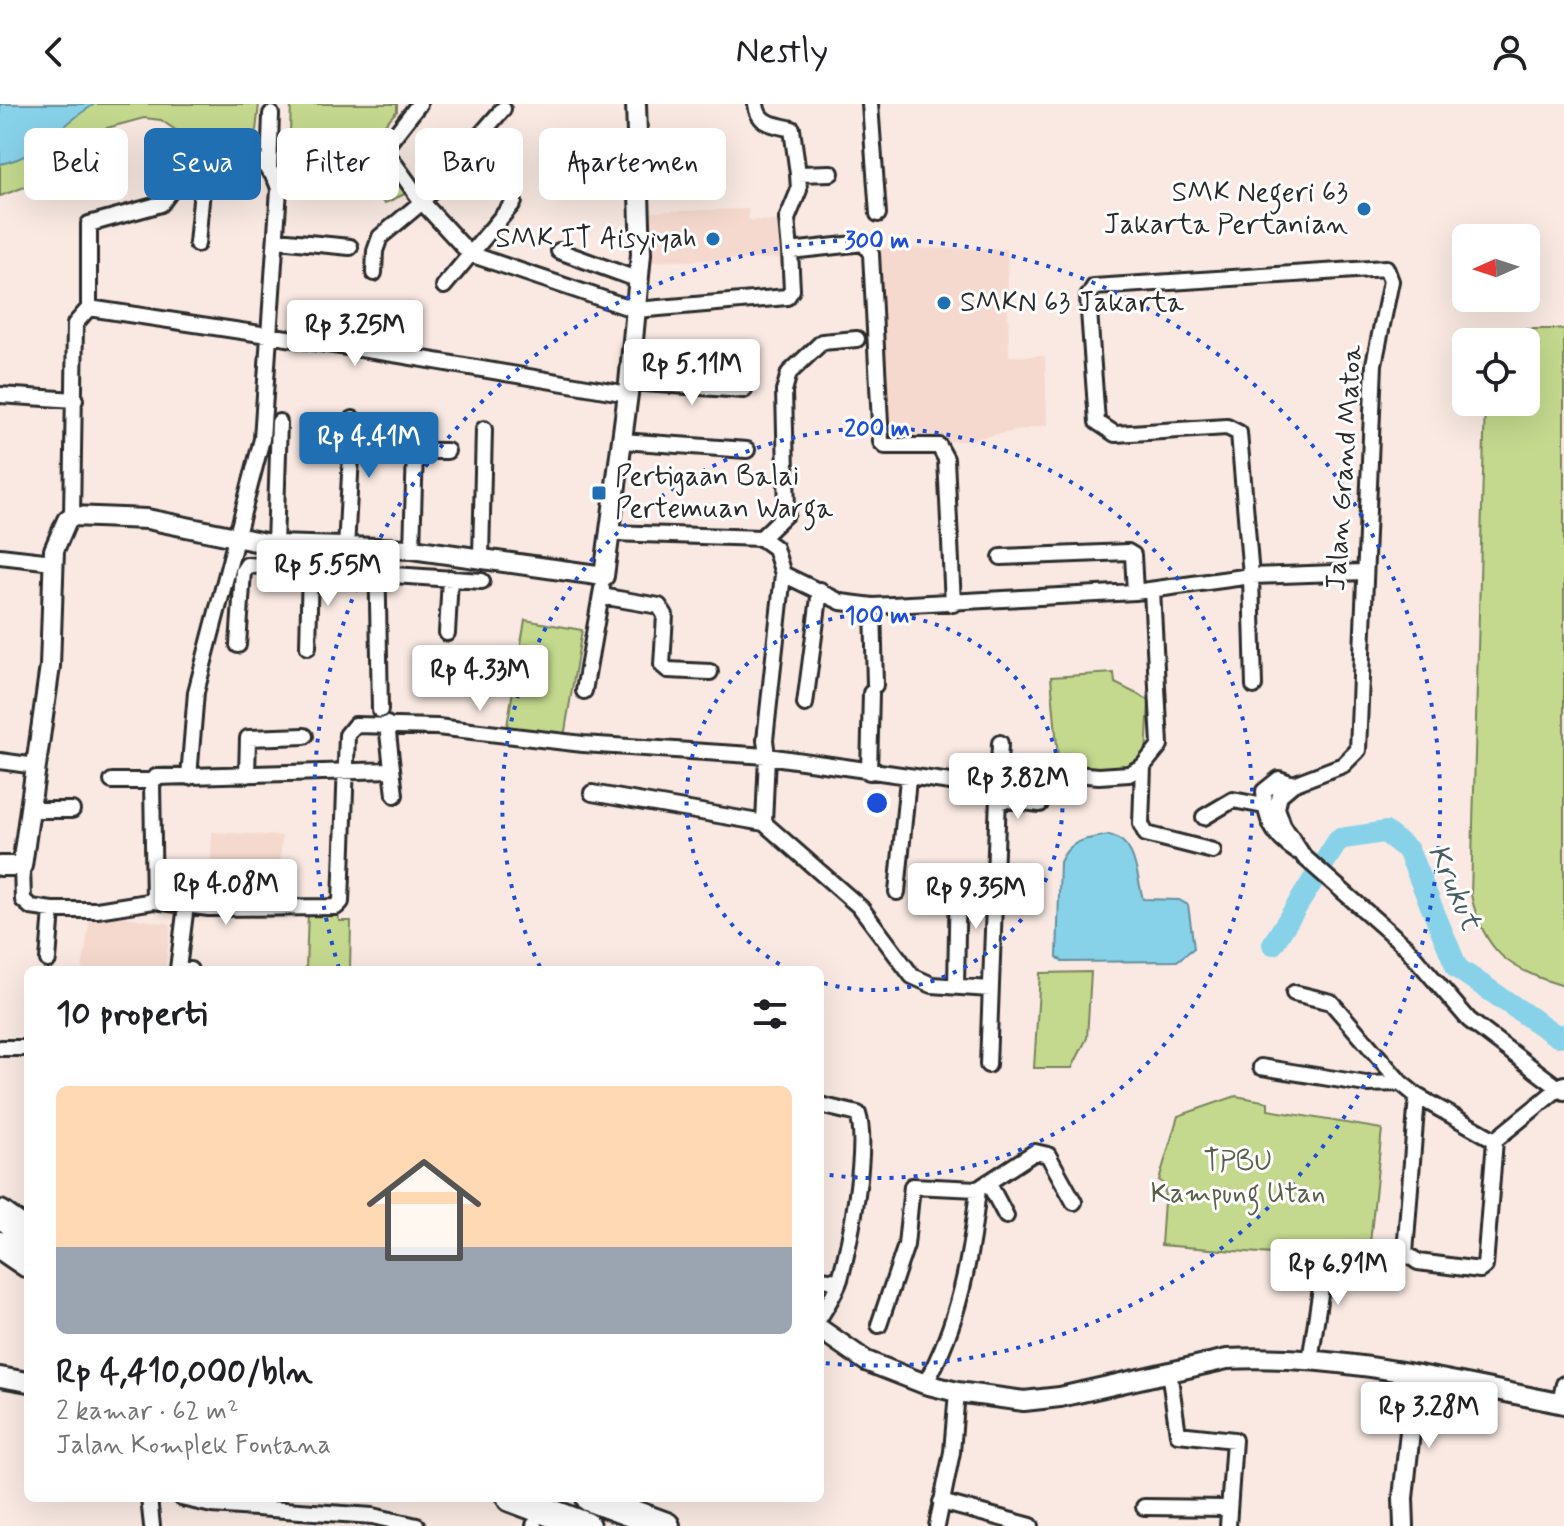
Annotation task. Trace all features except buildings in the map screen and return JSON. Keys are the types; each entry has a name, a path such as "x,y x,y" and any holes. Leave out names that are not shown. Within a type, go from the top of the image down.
{"highway":[{"path":"0,1214 24,1231"},
{"path":"0,1245 24,1261"},
{"path":"522,1502 586,1526"},
{"path":"601,1502 666,1526"}],"street":[{"path":"419,104 383,147 422,202 470,254 636,310 787,297 792,290 787,219 799,190 792,129 763,122 757,116 756,104"},
{"path":"584,691 611,533 639,280 636,104"},
{"path":"870,104 878,214"},
{"path":"374,273 375,251 380,237 422,202 503,109"},
{"path":"269,171 271,114"},
{"path":"189,777 194,700 262,439 279,189 269,171 261,165"},
{"path":"798,174 831,173"},
{"path":"164,200 161,204 89,224 89,308 75,324 72,516 58,538 53,562 50,666 22,866 26,905 52,910 97,910 154,901 186,905 301,908 340,905 347,735 355,725 383,720 583,744 767,756 1000,794 1040,804"},
{"path":"197,244 201,200"},
{"path":"444,286 514,202"},
{"path":"277,240 350,247"},
{"path":"790,251 864,243 871,254 881,442 885,446 939,446 946,459 953,604"},
{"path":"559,251 639,280"},
{"name":"Jalan Grand Matoa","path":"1254,686 1251,576 1239,433 1227,427 1115,434 1097,422 1088,297 1094,287 1386,268 1391,281 1374,364 1358,750 1343,765 1293,784 1279,779 1264,791 1264,806"},
{"path":"89,308 267,337 629,388 744,390"},
{"path":"761,538 787,513 784,391 789,373 822,342 857,339"},
{"path":"0,395 75,400"},
{"path":"346,549 353,419"},
{"path":"275,545 279,422"},
{"path":"481,557 484,429"},
{"path":"622,441 747,450"},
{"path":"380,450 447,451"},
{"path":"412,549 415,450"},
{"path":"72,516 161,521 237,540 275,545 412,549 604,576"},
{"path":"611,533 761,538 775,548 783,574 765,740 764,823"},
{"path":"377,549 383,720 395,795"},
{"path":"1001,557 1128,552 1133,555 1135,563 1135,592"},
{"path":"0,556 53,562"},
{"path":"238,645 243,571 247,565 482,581"},
{"path":"308,647 310,568"},
{"path":"783,574 841,602 873,606 1135,592 1251,576 1363,572"},
{"path":"447,633 450,578"},
{"path":"805,704 820,590"},
{"path":"1000,768 1099,776 1129,774 1143,766 1160,745 1152,590"},
{"path":"601,596 659,606 665,615 662,665 668,670 710,672"},
{"path":"869,772 873,606"},
{"path":"247,775 248,738 305,736"},
{"path":"988,1065 1000,743"},
{"path":"0,761 36,766"},
{"path":"1143,766 1141,824 1146,834 1213,851"},
{"path":"154,901 152,782 156,777 391,770"},
{"path":"897,892 908,779"},
{"path":"112,781 152,782"},
{"path":"1293,784 1280,795 1277,808 1283,825 1304,857"},
{"path":"592,793 764,823 861,908 912,976 932,985 990,989"},
{"path":"1204,817 1233,800 1264,806 1264,814 1280,840 1304,857 1405,946 1469,1020 1563,1087 1495,1140 1485,1266 1480,1270 1418,1262 1405,1253 1417,1096"},
{"path":"30,810 72,810"},
{"path":"0,866 22,866"},
{"path":"956,987 958,875"},
{"path":"178,966 186,905"},
{"path":"48,960 52,910"},
{"path":"1294,993 1331,1002 1401,1083 1417,1096 1495,1140"},
{"path":"0,1049 24,1048"},
{"path":"1261,1067 1366,1084 1401,1083"},
{"path":"824,1106 858,1114 863,1129 861,1162 839,1281 824,1309"},
{"path":"879,1325 906,1245 912,1186 983,1186 1035,1152 1048,1155 1074,1202"},
{"path":"983,1186 1006,1216"},
{"path":"925,1384 940,1358 971,1259 983,1186"},
{"path":"1310,1361 1324,1268"},
{"path":"824,1279 839,1281"},
{"path":"824,1332 866,1361 925,1384 957,1392 1024,1401 1060,1397 1227,1359 1310,1361 1563,1397"},
{"path":"1169,1371 1178,1434 1234,1440 1228,1526"},
{"path":"1404,1526 1403,1498 1416,1375"},
{"path":"0,1377 24,1381"},
{"path":"937,1526 952,1452 957,1392"},
{"path":"149,1502 152,1526"},
{"path":"199,1502 373,1516 417,1526"},
{"path":"941,1502 1031,1526"},
{"path":"1144,1507 1227,1508"}],"shaded area":[{"name":"SMK IT Aisyiyah","path":"748,209 749,220 779,221 783,258 646,262 645,212"},
{"name":"SMKN 63 Jakarta","path":"877,248 1007,249 1009,356 1045,356 1047,425 964,441 890,441"},
{"path":"212,832 282,836 277,907 237,904 240,865 211,863"},
{"path":"91,912 171,924 166,966 83,966"}],"green space":[{"path":"0,104 259,104 256,128 173,128 161,120 144,118 107,128 24,128 24,187 0,196"},
{"path":"291,104 397,104 397,111 381,128 290,128"},
{"path":"399,179 409,192 399,197"},
{"path":"1540,329 1564,329 1564,986 1528,973 1502,956 1483,931 1471,895 1485,416 1540,416"},
{"path":"525,620 582,630 564,737 507,726"},
{"path":"1114,673 1115,683 1149,700 1145,774 1059,769 1051,677"},
{"path":"308,911 338,912 339,921 351,921 350,966 306,966"},
{"path":"1091,972 1087,1038 1072,1068 1034,1068 1040,973"},
{"name":"TPBU Kampung Utan","path":"1236,1096 1268,1102 1268,1110 1382,1129 1368,1262 1161,1245 1165,1186 1159,1180 1178,1116"}],"water":[{"path":"0,104 95,104 63,128 24,128 24,156 0,164"},
{"path":"1109,835 1118,838 1130,852 1143,899 1179,900 1188,905 1194,948 1177,961 1063,962 1057,957 1060,862 1074,844"}],"waterway":[{"name":"Krukut","path":"1273,944 1339,839 1385,832 1408,850 1457,968 1557,1036 1564,1035"}],"place":[{"name":"SMK Negeri 63 Jakarta Pertanian","path":"1364,209"},
{"name":"SMK IT Aisyiyah","path":"713,239"},
{"name":"SMKN 63 Jakarta","path":"944,303"},
{"name":"Pertigaan Balai Pertemuan Warga","path":"599,493"}]}
